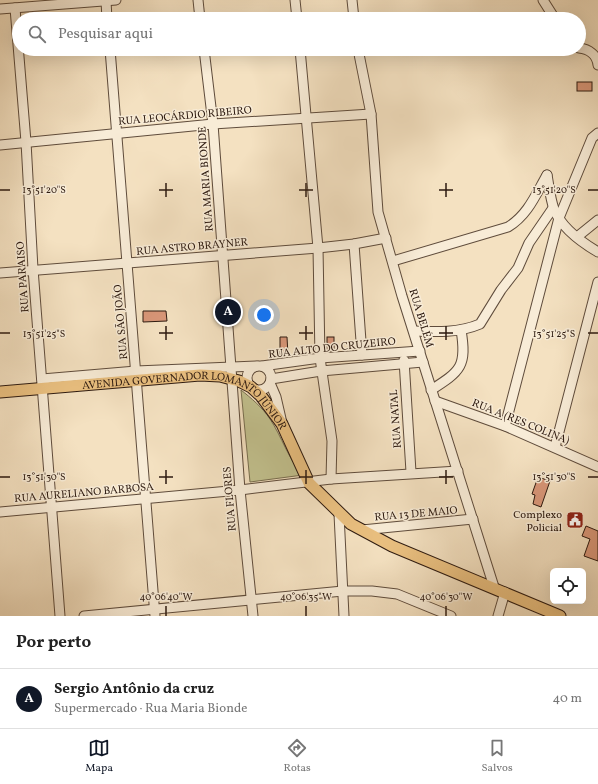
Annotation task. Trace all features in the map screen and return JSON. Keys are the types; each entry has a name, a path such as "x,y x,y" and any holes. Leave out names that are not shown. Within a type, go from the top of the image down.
{"main road":[{"name":"AVENIDA GOVERNADOR LOMANTO JÚNIOR","path":"0,392 42,384 136,376 200,375 220,376 231,379 251,387 261,396 282,424 309,483 339,514 351,524 392,546 560,616"}],"street":[{"path":"0,9 116,0"},
{"path":"198,0 199,12"},
{"path":"295,0 296,12"},
{"path":"352,0 353,12"},
{"path":"543,0 551,12"},
{"path":"106,1 107,12"},
{"name":"RUA PARAISO","path":"15,8 15,12"},
{"path":"586,50 595,56 598,65"},
{"name":"RUA PARAISO","path":"19,56 26,142 32,269 60,616"},
{"name":"RUA SÃO JOÃO","path":"111,56 155,613"},
{"name":"RUA MARIA BIONDE","path":"205,56 213,124 231,379"},
{"path":"301,56 308,117 318,248 321,371 332,441 331,479"},
{"name":"RUA BELÉM","path":"360,56 372,114 378,212 402,296 494,588"},
{"name":"RUA LEOCÁRDIO RIBEIRO","path":"0,145 116,132 308,117 372,114"},
{"path":"505,426 559,218 592,138 598,133"},
{"path":"393,261 508,227 519,220 527,210 547,175 553,208 559,218 577,237 598,252"},
{"path":"414,331 434,332 461,330 480,324 501,290 518,268 529,243 553,208"},
{"path":"577,237 598,220"},
{"name":"RUA ASTRO BRAYNER","path":"0,272 127,264 318,248 354,244 386,238"},
{"path":"354,244 362,355"},
{"path":"555,447 598,282"},
{"path":"431,390 452,377 464,358 461,330"},
{"name":"RUA ALTO DO CRUZEIRO","path":"136,376 231,367 260,366 320,358 420,351"},
{"path":"404,352 404,365"},
{"name":"RUA ALTO DO CRUZEIRO","path":"270,381 321,371 404,365 423,362"},
{"name":"RUA NATAL","path":"404,365 411,472"},
{"path":"270,381 261,390 251,387 248,383 248,375 253,368 260,366 270,372 270,381 276,397 282,424"},
{"name":"RUA FLORES","path":"231,379 240,490 253,616"},
{"name":"RUA A (RES COLINA)","path":"435,401 505,426 598,467"},
{"name":"RUA AURELIANO BARBOSA","path":"0,512 240,490 309,483 331,479 411,472 458,471"},
{"path":"339,514 344,616"},
{"name":"RUA 13 DE MAIO","path":"362,530 473,519"},
{"path":"84,616 155,613 343,591 372,591 397,594 451,616"},
{"path":"498,616 505,592"}],"shaded area":[{"path":"241,390 267,415 293,462 303,475 250,482"}],"building":[{"path":"577,82 592,82 592,91 577,91"},
{"path":"143,311 166,311 167,321 143,322"},
{"path":"280,337 287,337 288,355 280,355"},
{"path":"327,337 334,337 334,351 327,351"},
{"path":"538,477 550,481 541,507 533,504 535,495 532,494"},
{"path":"586,526 598,531 598,561 584,556 590,539 582,536"}],"place":[{"name":"Sergio Antônio da cruz","path":"228,312"},
{"name":"Complexo Policial","path":"575,520"}]}
